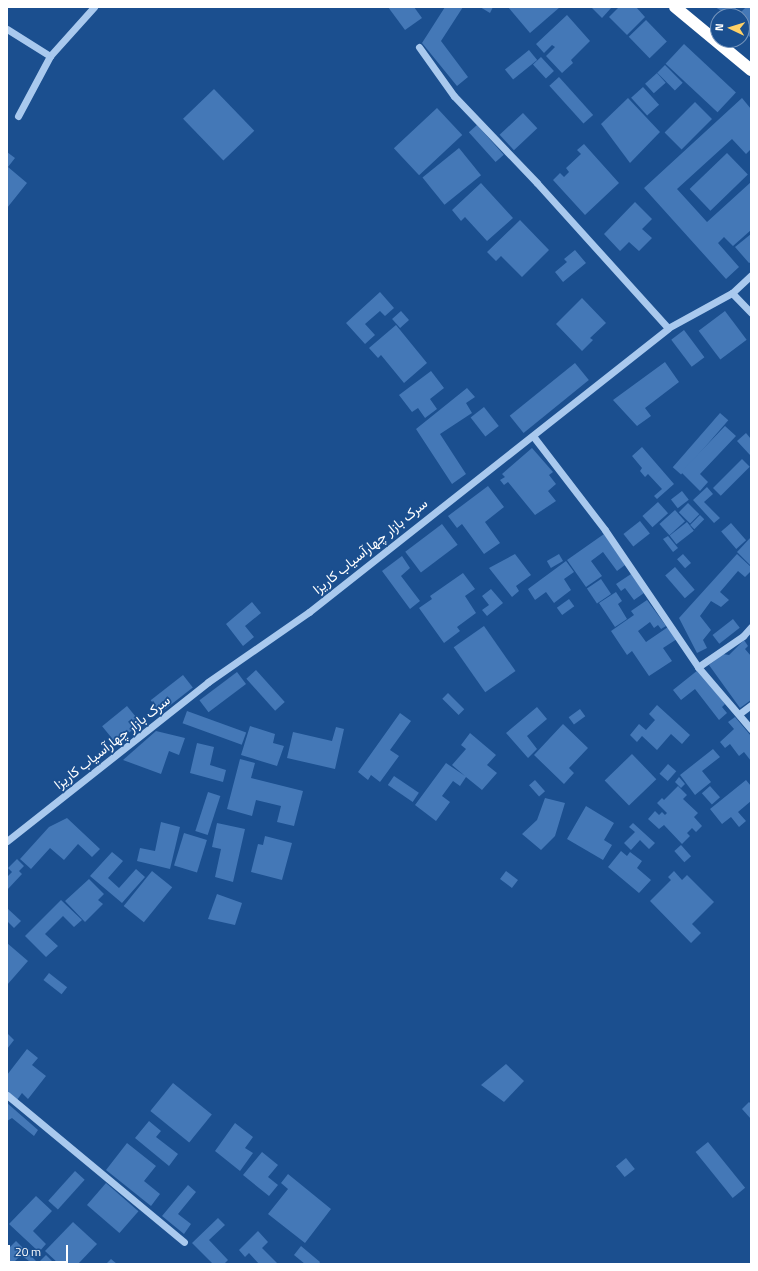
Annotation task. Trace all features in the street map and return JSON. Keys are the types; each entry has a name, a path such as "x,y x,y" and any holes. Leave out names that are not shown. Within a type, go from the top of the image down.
{"highway":[{"path":"675,7 751,70"}],"street":[{"path":"18,116 50,56 94,7"},
{"path":"7,29 50,56"},
{"path":"419,47 454,96 537,183 668,328"},
{"name":"سرک بازار چهارآسیاب کاریزا","path":"7,841 208,682 309,612 668,328 732,293 751,275"},
{"path":"732,293 751,313"},
{"path":"533,436 605,530 698,667 751,729"},
{"path":"698,667 743,636 751,627"},
{"path":"739,714 751,705"},
{"path":"7,1095 184,1242"}],"building":[{"path":"388,7 414,7 422,18 405,30"},
{"path":"445,7 463,7 441,41 468,77 457,86 422,43"},
{"path":"480,7 493,7 490,13"},
{"path":"508,7 560,7 530,33"},
{"path":"591,7 612,7 602,18"},
{"path":"619,7 636,7 645,17 627,35 609,17"},
{"path":"715,7 737,7 736,8"},
{"path":"751,7 751,38 750,8 745,8"},
{"path":"567,15 590,41 571,60 573,63 562,73 546,56 555,47 552,45 544,53 536,44"},
{"path":"646,20 667,42 650,58 629,37"},
{"path":"684,44 736,92 718,112 666,64"},
{"path":"529,50 537,60 513,80 505,70"},
{"path":"541,57 554,71 546,78 533,65"},
{"path":"665,65 683,83 675,90 657,73"},
{"path":"657,73 666,83 654,93 645,84"},
{"path":"559,77 593,115 583,124 549,86"},
{"path":"643,87 659,105 647,116 631,98"},
{"path":"214,89 254,131 223,161 183,119"},
{"path":"628,98 660,132 630,163 601,124"},
{"path":"742,98 751,109 751,149 746,154 732,139 677,189 707,222 751,182 751,230 733,246 724,237 718,243 739,267 726,279 644,188"},
{"path":"695,102 712,119 682,149 665,132"},
{"path":"437,108 462,135 419,175 394,148"},
{"path":"523,113 537,128 514,150 500,135"},
{"path":"477,125 504,155 496,162 469,132"},
{"path":"584,144 619,183 585,215 553,180 560,173 564,177 569,172 566,168 581,154 577,150"},
{"path":"459,148 481,175 445,205 422,178"},
{"path":"7,152 15,158 8,167 27,183 7,208"},
{"path":"727,153 748,175 710,211 690,189"},
{"path":"481,183 513,218 487,241 465,217 461,221 452,210"},
{"path":"635,202 652,219 642,229 652,238 639,251 629,242 620,251 604,234"},
{"path":"520,220 549,250 522,277 501,256 496,261 487,252"},
{"path":"751,234 751,262 749,263 735,247"},
{"path":"575,250 586,263 563,282 555,272 567,262 564,259"},
{"path":"380,292 394,308 385,316 380,311 365,324 375,335 365,344 346,323"},
{"path":"582,298 606,323 590,338 593,340 582,351 556,324"},
{"path":"401,311 409,320 400,328 392,319"},
{"path":"725,311 747,340 720,360 699,331"},
{"path":"396,325 427,363 404,383 381,355 378,358 369,348"},
{"path":"684,330 704,357 692,367 671,340"},
{"path":"665,362 679,382 645,408 651,416 637,426 613,400"},
{"path":"575,363 589,380 524,433 510,416"},
{"path":"431,371 444,388 430,399 437,409 425,418 418,408 412,412 399,395"},
{"path":"467,388 475,397 466,403 472,413 440,434 466,474 452,484 416,429"},
{"path":"484,407 499,426 485,436 471,417"},
{"path":"720,413 728,420 681,475 673,467"},
{"path":"725,426 736,436 700,474 708,482 700,491 681,472"},
{"path":"746,433 751,439 750,455 737,441"},
{"path":"642,447 674,484 657,499 654,496 662,489 648,474 645,477 640,471 642,468 632,456"},
{"path":"532,448 553,472 549,475 556,484 548,491 556,501 535,515 508,482 504,485 500,480 505,477 502,474"},
{"path":"742,459 750,467 721,496 713,488"},
{"path":"488,486 504,507 485,522 500,543 484,554 462,524 457,528 448,516"},
{"path":"707,487 713,494 704,502 720,518 714,523 693,500"},
{"path":"682,491 689,500 678,508 671,500"},
{"path":"658,502 668,513 652,527 642,516"},
{"path":"688,503 699,514 690,524 679,512"},
{"path":"675,510 685,521 669,535 659,524"},
{"path":"700,515 704,519 694,529 690,525"},
{"path":"640,521 650,534 633,547 623,534"},
{"path":"687,522 694,531 676,544 670,536"},
{"path":"731,523 746,540 736,549 721,532"},
{"path":"442,524 458,545 421,572 405,552"},
{"path":"604,534 625,565 617,571 603,552 591,561 602,576 586,587 567,560"},
{"path":"668,536 678,548 673,552 663,539"},
{"path":"751,537 751,566 737,552"},
{"path":"515,554 531,575 516,586 519,591 512,597 489,568"},
{"path":"559,554 563,561 551,568 547,561"},
{"path":"683,554 691,563 685,568 677,559"},
{"path":"737,554 751,567 751,571 745,577 738,571 720,592 729,600 721,607 711,601 700,616 711,630 703,640 707,648 697,653 679,618"},
{"path":"402,556 410,568 401,576 420,601 410,609 382,571"},
{"path":"566,561 574,572 564,579 571,590 554,603 546,592 535,600 528,589"},
{"path":"675,567 695,590 685,598 665,576"},
{"path":"463,573 475,589 465,596 476,613 457,627 460,631 444,643 419,608 432,599 430,596"},
{"path":"631,574 644,593 634,600 625,588 621,591 616,584"},
{"path":"601,579 611,594 597,603 587,589"},
{"path":"491,589 503,603 487,616 482,610 489,605 482,596"},
{"path":"616,592 622,601 618,604 627,619 615,627 599,603"},
{"path":"569,599 574,606 562,615 557,608"},
{"path":"647,600 666,626 661,629 658,625 654,628 650,622 638,631 646,642 668,627 677,639 663,648 672,661 649,676 632,651 627,655 611,631 634,615 631,611"},
{"path":"252,602 261,613 245,626 254,637 243,646 226,624"},
{"path":"733,619 740,628 719,644 713,635"},
{"path":"484,626 516,671 485,692 454,647"},
{"path":"744,640 748,646 745,649 751,656 751,700 740,708 709,665 723,654 729,655"},
{"path":"256,670 285,702 275,711 246,679"},
{"path":"698,670 725,704 722,707 727,713 719,720 695,689 681,700 673,690"},
{"path":"237,672 246,684 208,712 199,700"},
{"path":"183,675 193,688 161,713 151,700"},
{"path":"448,693 464,709 459,715 442,699"},
{"path":"657,705 690,735 682,744 671,734 657,750 642,736 637,742 630,735 639,724 646,730 655,720 649,714"},
{"path":"127,706 141,723 116,743 102,726"},
{"path":"537,707 547,719 527,736 537,749 528,758 506,733"},
{"path":"580,709 585,716 574,725 569,717"},
{"path":"187,711 246,733 242,745 183,723"},
{"path":"400,713 411,721 390,750 399,756 380,782 371,775 368,780 358,772"},
{"path":"735,717 751,736 751,761 744,752 739,756 730,744 725,748 720,742 734,729 728,722"},
{"path":"563,724 588,748 569,768 574,773 564,784 534,755"},
{"path":"250,726 275,734 273,743 284,746 277,766 241,755"},
{"path":"336,727 344,729 335,769 287,758 293,732 332,741"},
{"path":"156,731 185,738 179,755 169,751 161,774 123,760"},
{"path":"470,733 496,755 487,765 497,773 482,790 466,777 460,786 453,781 442,796 450,802 436,821 415,805 446,763 465,776 452,765 466,749 461,745"},
{"path":"197,743 214,747 210,765 226,770 223,782 190,773"},
{"path":"713,749 720,757 702,771 711,782 695,795 680,775"},
{"path":"632,754 656,779 629,806 605,780"},
{"path":"240,759 255,763 251,778 303,791 294,826 277,822 281,806 256,800 252,816 227,809"},
{"path":"668,764 676,771 668,781 659,774"},
{"path":"394,776 419,793 413,802 388,785"},
{"path":"679,777 685,784 681,788 675,782"},
{"path":"535,780 545,791 539,797 529,785"},
{"path":"746,780 751,786 751,801 738,812 746,821 739,827 731,817 722,824 710,809"},
{"path":"678,786 687,795 683,799 698,813 694,817 702,826 696,832 692,828 687,833 690,836 682,844 664,825 659,829 648,819 655,811 659,815 662,812 665,815 667,813 657,803 662,798 664,800"},
{"path":"710,786 720,797 712,805 702,793"},
{"path":"208,792 220,796 208,835 195,831"},
{"path":"545,798 565,803 555,836 541,850 522,834 537,820"},
{"path":"586,806 614,823 604,840 612,845 603,860 567,839"},
{"path":"67,818 100,849 92,857 78,844 64,860 50,848 31,869 20,859 49,827"},
{"path":"161,822 180,827 170,869 137,861 140,848 155,851"},
{"path":"217,823 245,829 233,882 215,877 221,849 212,847"},
{"path":"633,823 655,843 649,849 640,840 631,850 624,843 635,832 629,827"},
{"path":"184,833 207,840 197,873 174,866"},
{"path":"265,836 292,843 282,880 251,872 258,844 263,845"},
{"path":"681,845 691,856 684,862 674,851"},
{"path":"621,851 627,856 630,852 642,861 637,868 651,880 639,893 608,867"},
{"path":"112,852 123,861 108,878 119,888 136,869 145,877 122,903 90,876"},
{"path":"17,859 24,866 19,871 22,874 7,890 7,877 12,872 8,868"},
{"path":"152,871 172,887 144,922 124,906"},
{"path":"506,871 518,880 512,888 500,879"},
{"path":"674,871 682,880 687,875 714,902 692,924 701,933 691,943 650,901 671,880 668,877"},
{"path":"89,879 104,894 98,900 103,904 85,922 65,901"},
{"path":"217,894 242,903 235,925 208,919"},
{"path":"61,900 82,920 74,927 63,916 45,934 58,946 46,957 25,936"},
{"path":"7,908 21,921 14,928 7,921"},
{"path":"7,943 28,961 7,985"},
{"path":"49,973 67,987 62,994 43,980"},
{"path":"7,1033 14,1040 7,1049"},
{"path":"27,1049 38,1058 32,1065 46,1076 28,1099 22,1093 17,1100 7,1091 7,1075"},
{"path":"506,1064 524,1081 504,1102 481,1085"},
{"path":"173,1083 212,1114 189,1142 150,1111"},
{"path":"749,1102 751,1104 751,1119 742,1109"},
{"path":"7,1103 38,1130 34,1136 12,1118 7,1121"},
{"path":"149,1121 161,1131 156,1137 178,1154 169,1166 135,1138"},
{"path":"235,1123 253,1137 245,1148 253,1153 240,1171 215,1151"},
{"path":"708,1142 745,1188 733,1198 696,1152"},
{"path":"127,1143 156,1166 144,1181 160,1194 151,1206 106,1170"},
{"path":"262,1152 278,1165 268,1177 278,1185 269,1196 243,1175"},
{"path":"626,1158 635,1169 625,1177 616,1166"},
{"path":"75,1171 85,1180 58,1209 48,1201"},
{"path":"288,1174 331,1209 305,1243 268,1214 288,1189 281,1183"},
{"path":"106,1183 138,1211 119,1233 87,1205"},
{"path":"188,1185 196,1192 178,1214 191,1224 184,1234 162,1216"},
{"path":"36,1196 52,1211 33,1231 46,1244 39,1252 9,1224"},
{"path":"218,1218 225,1225 209,1240 228,1260 224,1264 213,1264 192,1243"},
{"path":"73,1222 97,1244 78,1264 59,1264 45,1251"},
{"path":"258,1231 268,1242 262,1248 278,1264 259,1264 249,1253 245,1257 239,1250"},
{"path":"16,1241 36,1261 33,1264 21,1255 12,1264 7,1264 7,1250"},
{"path":"301,1246 320,1262 319,1264 305,1264 294,1255"},
{"path":"46,1255 55,1264 37,1264"},
{"path":"111,1259 117,1264 106,1264"}]}
